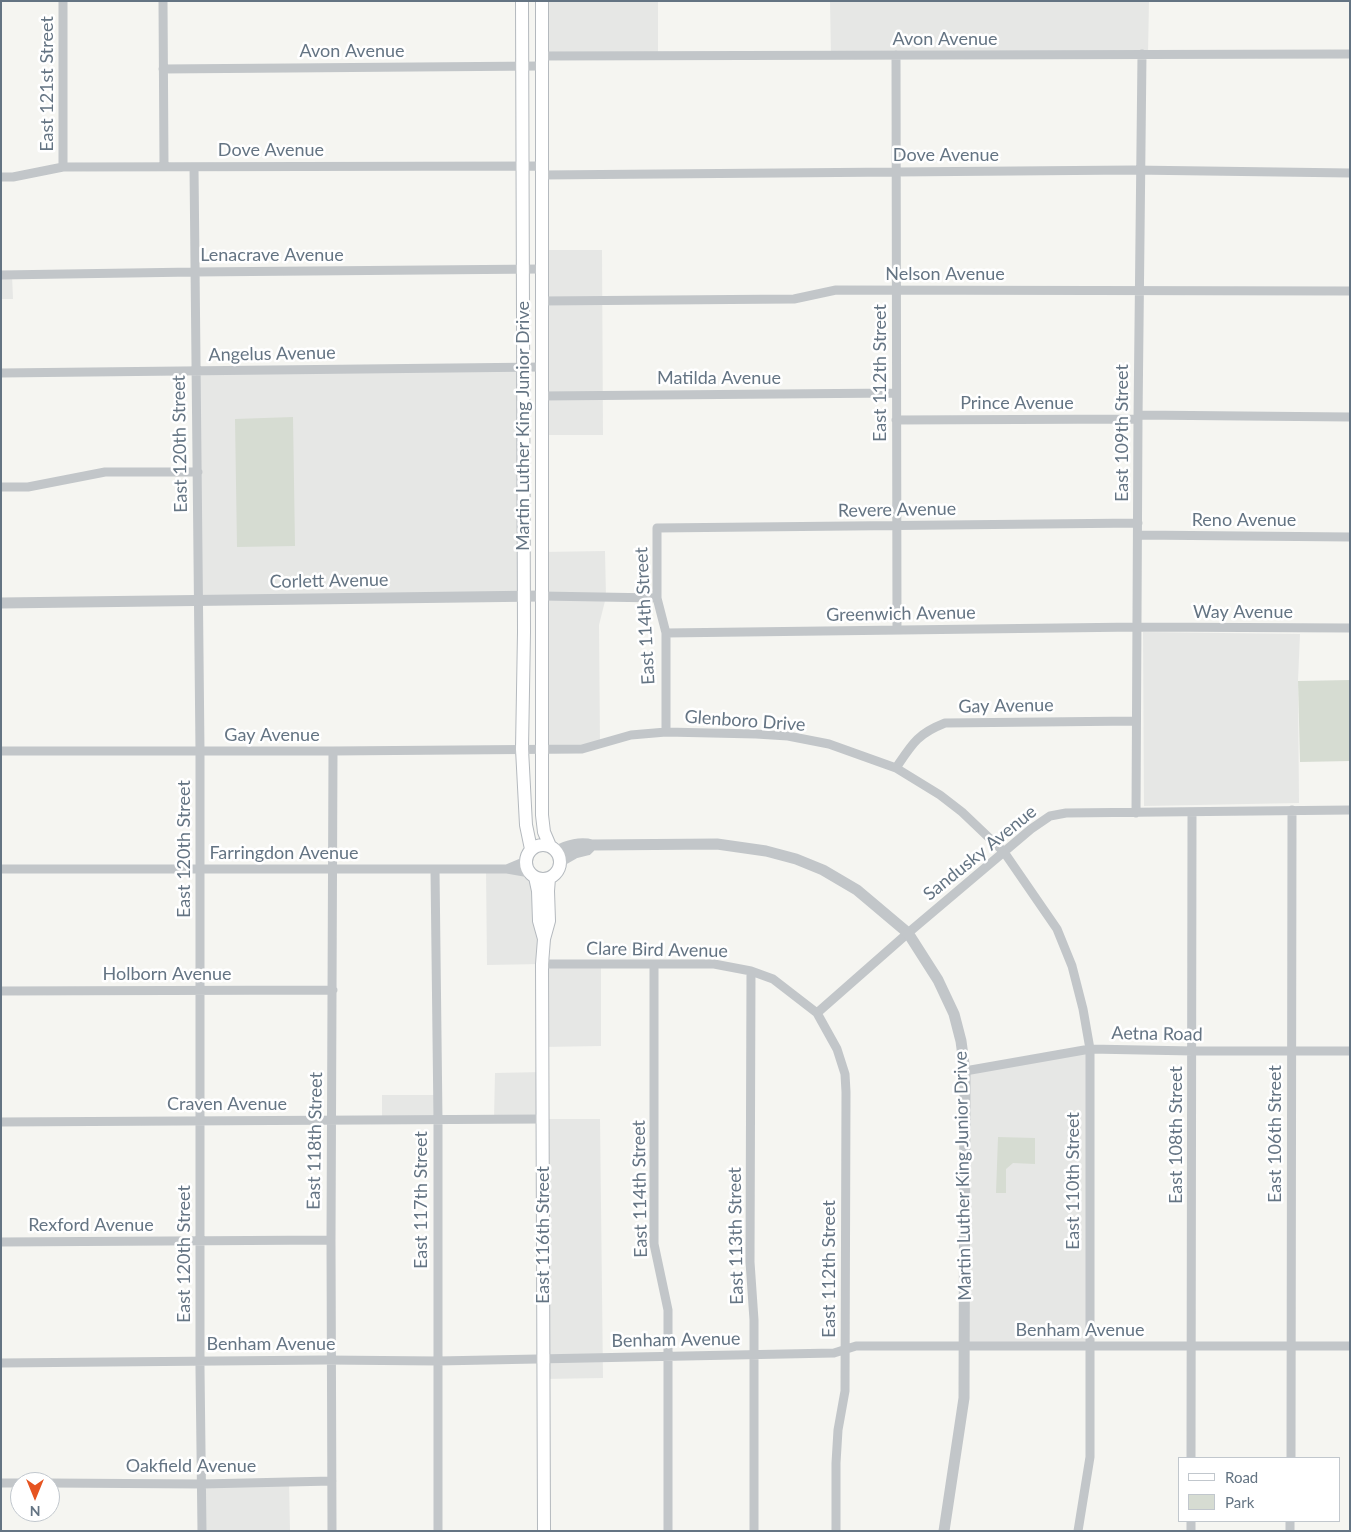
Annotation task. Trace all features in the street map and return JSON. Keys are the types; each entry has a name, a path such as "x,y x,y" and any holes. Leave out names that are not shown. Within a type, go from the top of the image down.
{"main road":[{"name":"Martin Luther King Junior Drive","path":"522,1 524,597 522,749 530,865"},
{"name":"Martin Luther King Junior Drive","path":"542,1 542,815 544,832 556,853"},
{"path":"542,844 556,853 558,871 550,878 545,879 530,865 542,844"},
{"name":"East 116th Street","path":"530,865 538,891 539,921 544,939"},
{"name":"East 116th Street","path":"544,1531 542,964 544,939 549,921 548,892 550,878"}],"street":[{"name":"East 121st Street","path":"63,1 63,167"},
{"path":"163,1 164,166"},
{"name":"East 109th Street","path":"1136,813 1142,54"},
{"name":"Avon Avenue","path":"163,69 522,66 541,61 896,56 1350,54"},
{"name":"East 112th Street","path":"896,56 897,630"},
{"name":"Dove Avenue","path":"1,177 63,167 164,166 522,166 542,170 1141,170 1350,173"},
{"name":"East 120th Street","path":"194,167 200,751 200,1361 202,1531"},
{"name":"Lenacrave Avenue","path":"1,275 542,270"},
{"name":"Nelson Avenue","path":"542,302 794,299 836,290 1350,291"},
{"name":"Angelus Avenue","path":"1,373 542,367"},
{"name":"Matilda Avenue","path":"542,396 896,393"},
{"name":"Prince Avenue","path":"896,420 1350,417"},
{"path":"1,487 28,487 105,472 198,472"},
{"name":"Revere Avenue","path":"656,528 1138,523"},
{"name":"East 114th Street","path":"656,528 656,598 666,633 666,732"},
{"name":"Reno Avenue","path":"1138,535 1350,537"},
{"name":"Corlett Avenue","path":"1,603 542,596 656,598"},
{"name":"Greenwich Avenue","path":"666,633 1137,627"},
{"name":"Way Avenue","path":"1137,627 1350,628"},
{"name":"Gay Avenue","path":"896,768 912,744 928,730 945,723 1136,721"},
{"name":"Glenboro Drive","path":"543,749 582,749 631,735 666,732 788,736 829,744 896,768 940,795 962,812 1004,852"},
{"name":"Gay Avenue","path":"1,751 543,749"},
{"name":"East 118th Street","path":"332,1531 333,751"},
{"name":"East 106th Street","path":"1291,1457 1292,810"},
{"name":"Sandusky Avenue","path":"817,1013 1031,829 1050,816 1066,813 1350,810"},
{"name":"East 108th Street","path":"1190,1457 1193,1051 1192,812"},
{"name":"Martin Luther King Junior Drive","path":"556,853 575,853 587,850 592,845 717,844 774,853 823,870 857,890 908,933 938,980 954,1014 961,1041 965,1070 964,1398 944,1531"},
{"name":"East 110th Street","path":"1004,852 1057,928 1072,966 1083,1009 1090,1049 1090,1457 1078,1531"},
{"name":"Farringdon Avenue","path":"1,869 507,869 530,865"},
{"name":"East 117th Street","path":"435,869 438,1120 438,1531"},
{"name":"Clare Bird Avenue","path":"542,964 714,964 751,971 773,979 817,1013"},
{"name":"East 114th Street","path":"654,965 654,1244 668,1310 668,1531"},
{"name":"East 113th Street","path":"751,971 750,1262 754,1320 754,1531"},
{"name":"Holborn Avenue","path":"1,991 332,990"},
{"name":"East 112th Street","path":"817,1013 837,1049 845,1074 846,1092 845,1391 838,1430 836,1531"},
{"name":"Aetna Road","path":"965,1070 1090,1049 1350,1051"},
{"name":"Craven Avenue","path":"1,1122 543,1119"},
{"name":"Rexford Avenue","path":"1,1242 331,1240"},
{"name":"Benham Avenue","path":"1,1363 438,1361 834,1353 856,1346 1350,1346"},
{"name":"Oakfield Avenue","path":"60,1483 202,1484 332,1481"}],"shaded area":[{"path":"542,1 658,1 658,56 541,56"},
{"path":"830,1 1149,1 1148,54 831,56"},
{"path":"542,250 602,250 603,435 542,435"},
{"path":"1,275 12,275 13,299 1,299"},
{"path":"523,367 524,597 198,600 196,371"},
{"path":"605,551 606,597 599,625 600,744 543,749 542,552"},
{"path":"1143,632 1300,634 1298,681 1299,803 1144,806"},
{"path":"486,869 530,873 543,964 601,965 601,1046 543,1047 542,964 487,965"},
{"path":"1090,1049 1090,1346 965,1346 965,1071"},
{"path":"543,1072 543,1119 494,1119 495,1073"},
{"path":"382,1095 438,1095 438,1120 382,1120"},
{"path":"543,1119 600,1119 603,1378 543,1379"},
{"path":"289,1481 290,1531 202,1531 202,1484"}],"green space":[{"path":"293,417 295,546 237,547 235,419"},
{"path":"1350,680 1350,761 1300,762 1298,681"},
{"path":"998,1137 1035,1138 1035,1164 1013,1163 1006,1169 1006,1193 996,1193"}]}
